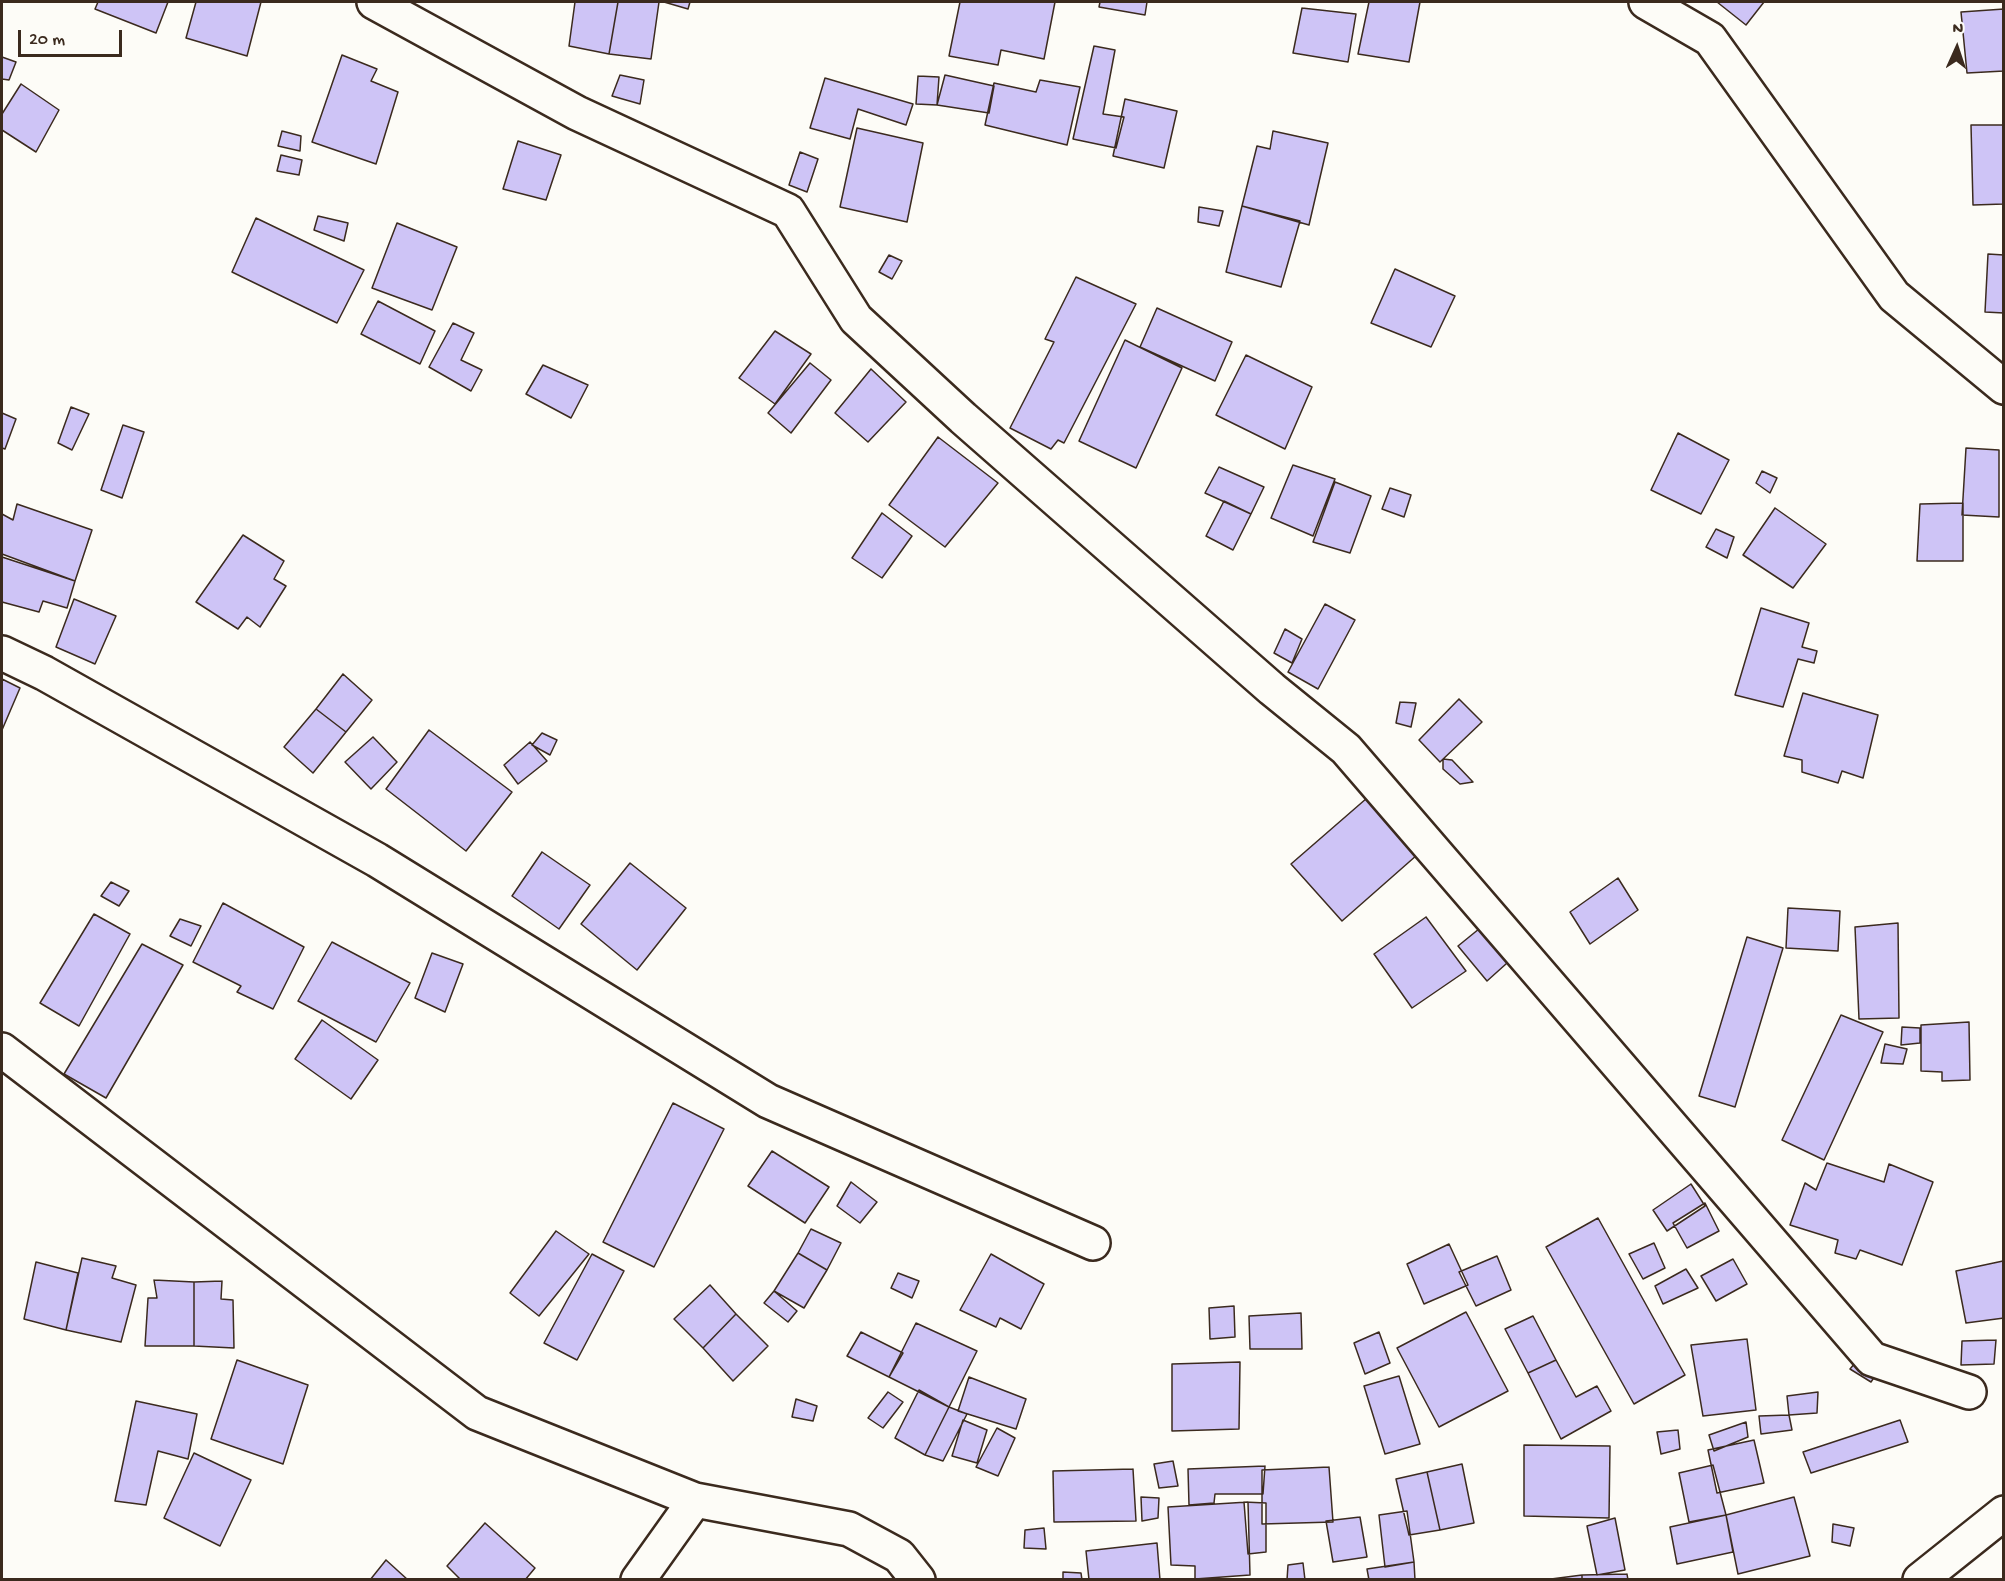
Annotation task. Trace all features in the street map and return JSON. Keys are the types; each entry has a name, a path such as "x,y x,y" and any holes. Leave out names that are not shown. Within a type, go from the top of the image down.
{"street":[{"path":"374,2 577,113 788,211 856,319 990,441 1272,689 1346,749 1872,1359 1969,1392"},
{"path":"1646,2 1710,39 1894,296 2004,387"},
{"path":"2,653 44,673 377,860 768,1101 1093,1242"},
{"path":"2,1050 477,1413 695,1500 849,1529 899,1556 918,1580"},
{"path":"638,1580 695,1500"},
{"path":"1920,1580 2004,1513"}],"building":[{"path":"98,2 168,2 156,33 95,9"},
{"path":"196,2 261,2 247,56 186,38"},
{"path":"575,2 618,2 609,54 569,46"},
{"path":"618,2 659,2 651,59 609,54"},
{"path":"664,2 690,2 688,9"},
{"path":"960,2 1055,2 1044,59 1001,50 998,65 949,56"},
{"path":"1100,2 1147,2 1145,15 1099,7"},
{"path":"1369,2 1420,2 1409,62 1358,54"},
{"path":"1717,2 1764,2 1746,25"},
{"path":"1302,8 1356,14 1348,62 1293,53"},
{"path":"2004,9 2004,71 1967,73 1961,12"},
{"path":"1094,46 1115,50 1103,114 1124,117 1116,148 1073,139"},
{"path":"342,55 377,69 371,81 398,92 376,164 312,142"},
{"path":"2,57 16,62 9,80 2,79"},
{"path":"620,75 644,80 640,104 612,96"},
{"path":"945,75 994,86 989,113 937,105"},
{"path":"918,76 939,77 937,105 916,104"},
{"path":"825,78 913,104 906,125 858,109 850,139 810,128"},
{"path":"1040,80 1080,87 1067,145 985,125 994,83 1036,92"},
{"path":"21,84 59,110 36,152 2,130 2,114"},
{"path":"1125,99 1177,111 1164,168 1113,156"},
{"path":"1971,125 2004,125 2004,204 1973,205"},
{"path":"857,128 923,143 907,222 840,207"},
{"path":"282,131 301,136 300,151 278,146"},
{"path":"1273,131 1328,143 1309,225 1242,206 1257,146 1270,149"},
{"path":"518,141 561,155 546,200 503,189"},
{"path":"800,152 818,159 807,192 789,185"},
{"path":"281,155 302,160 299,175 277,171"},
{"path":"1242,206 1300,221 1281,287 1226,272"},
{"path":"1199,207 1223,211 1219,226 1198,222"},
{"path":"318,216 348,223 344,241 314,230"},
{"path":"256,218 364,270 337,323 232,272"},
{"path":"397,223 457,247 432,310 372,288"},
{"path":"1988,254 2004,255 2004,313 1985,312"},
{"path":"889,255 902,261 892,279 879,272"},
{"path":"1395,269 1455,296 1431,347 1371,323"},
{"path":"1076,277 1136,304 1064,443 1058,440 1051,449 1010,428 1054,342 1045,339"},
{"path":"378,301 435,331 420,364 361,334"},
{"path":"1157,308 1232,342 1215,381 1140,347"},
{"path":"453,323 474,333 461,360 482,370 471,391 429,367"},
{"path":"775,331 811,354 775,404 739,378"},
{"path":"1125,340 1182,368 1136,468 1079,441"},
{"path":"1246,355 1312,387 1285,449 1216,415"},
{"path":"810,363 831,380 791,433 768,413"},
{"path":"543,365 588,385 571,418 526,394"},
{"path":"871,369 906,402 868,442 835,413"},
{"path":"71,407 89,414 72,450 58,443"},
{"path":"2,413 16,419 5,449 2,448"},
{"path":"123,425 144,432 122,498 101,490"},
{"path":"1678,433 1729,460 1701,514 1651,490"},
{"path":"938,437 998,483 945,547 889,505"},
{"path":"1966,448 1999,450 1999,517 1962,515"},
{"path":"1293,465 1335,479 1313,536 1271,518"},
{"path":"1219,467 1264,487 1251,514 1205,493"},
{"path":"1762,471 1777,478 1770,493 1756,483"},
{"path":"1335,482 1371,496 1350,553 1313,542"},
{"path":"1390,488 1411,495 1404,517 1382,509"},
{"path":"1224,501 1251,514 1233,550 1206,536"},
{"path":"1963,503 1963,561 1917,561 1920,504"},
{"path":"17,504 92,530 75,581 2,554 2,514 13,520"},
{"path":"1775,508 1826,544 1793,588 1743,555"},
{"path":"882,513 912,536 882,578 852,558"},
{"path":"1716,529 1734,537 1727,558 1706,547"},
{"path":"243,535 284,561 274,579 286,586 260,627 247,617 238,629 196,602"},
{"path":"2,557 75,581 67,608 43,601 39,612 2,602"},
{"path":"74,599 116,616 95,664 56,647"},
{"path":"1325,604 1355,620 1318,689 1288,672"},
{"path":"1761,608 1809,623 1802,647 1817,651 1814,663 1798,659 1783,707 1735,695"},
{"path":"1285,629 1302,639 1292,663 1274,653"},
{"path":"343,674 372,700 346,732 316,709"},
{"path":"2,679 20,688 2,730"},
{"path":"1803,693 1878,715 1863,778 1842,771 1838,783 1802,772 1802,760 1784,756"},
{"path":"1459,699 1482,722 1440,762 1419,740"},
{"path":"1400,702 1416,703 1411,727 1396,723"},
{"path":"316,709 346,732 313,773 284,747"},
{"path":"429,730 512,792 466,851 386,789"},
{"path":"542,733 557,740 550,755 532,745"},
{"path":"373,737 397,762 371,789 345,762"},
{"path":"530,742 547,761 518,784 504,765"},
{"path":"1443,759 1452,760 1473,782 1460,784 1443,769"},
{"path":"1367,798 1417,855 1342,921 1291,864"},
{"path":"542,852 590,885 559,929 512,896"},
{"path":"630,863 686,908 637,970 581,924"},
{"path":"1618,878 1638,910 1590,944 1570,912"},
{"path":"111,882 129,891 119,906 101,896"},
{"path":"223,903 304,947 273,1009 237,992 241,986 193,962"},
{"path":"1788,908 1840,911 1838,951 1786,948"},
{"path":"94,914 130,934 79,1026 40,1003"},
{"path":"1426,917 1466,971 1412,1008 1374,954"},
{"path":"180,919 201,926 191,946 170,936"},
{"path":"1490,920 1516,955 1487,981 1458,946"},
{"path":"1898,923 1899,1018 1859,1019 1855,927"},
{"path":"1747,937 1783,948 1735,1107 1699,1096"},
{"path":"332,942 410,983 376,1042 298,1001"},
{"path":"142,944 183,965 106,1098 64,1074"},
{"path":"432,953 463,964 445,1012 415,998"},
{"path":"1841,1015 1883,1032 1824,1160 1782,1140"},
{"path":"322,1020 378,1060 351,1099 295,1059"},
{"path":"1969,1022 1970,1080 1942,1081 1942,1072 1921,1071 1921,1025"},
{"path":"1902,1027 1920,1028 1920,1043 1901,1045"},
{"path":"1885,1044 1907,1049 1903,1064 1881,1063"},
{"path":"673,1103 724,1129 654,1267 603,1242"},
{"path":"772,1151 829,1187 805,1223 748,1186"},
{"path":"1827,1163 1884,1182 1889,1164 1933,1182 1902,1265 1860,1250 1856,1259 1835,1253 1838,1240 1790,1225 1805,1183 1816,1190"},
{"path":"851,1182 877,1202 860,1223 837,1206"},
{"path":"1691,1184 1705,1206 1667,1231 1653,1210"},
{"path":"1705,1203 1719,1231 1687,1248 1673,1223"},
{"path":"1598,1218 1685,1375 1634,1404 1546,1247"},
{"path":"811,1229 841,1243 827,1270 798,1253"},
{"path":"556,1231 589,1254 539,1316 510,1293"},
{"path":"1654,1243 1665,1268 1643,1279 1629,1254"},
{"path":"1449,1244 1468,1285 1424,1304 1407,1264"},
{"path":"798,1253 827,1270 804,1308 774,1291"},
{"path":"592,1254 624,1271 577,1360 544,1343"},
{"path":"991,1254 1044,1284 1021,1329 1000,1318 996,1327 960,1310"},
{"path":"1497,1256 1511,1290 1476,1306 1459,1272"},
{"path":"82,1258 116,1266 112,1278 136,1285 121,1342 66,1330"},
{"path":"1733,1259 1747,1284 1716,1301 1701,1276"},
{"path":"2003,1261 2004,1318 1966,1323 1956,1271"},
{"path":"36,1262 78,1273 66,1330 24,1319"},
{"path":"1686,1269 1698,1288 1663,1304 1655,1286"},
{"path":"898,1273 919,1281 912,1298 891,1288"},
{"path":"154,1280 194,1282 194,1346 145,1346 148,1298 157,1298"},
{"path":"222,1281 221,1299 233,1300 234,1348 194,1346 194,1282"},
{"path":"710,1285 736,1314 703,1348 674,1319"},
{"path":"774,1291 797,1311 788,1322 764,1303"},
{"path":"1234,1306 1235,1337 1210,1339 1209,1308"},
{"path":"1466,1312 1508,1391 1439,1427 1397,1348"},
{"path":"1301,1313 1302,1349 1250,1349 1249,1316"},
{"path":"736,1314 768,1346 733,1381 703,1348"},
{"path":"1533,1316 1556,1360 1528,1373 1505,1329"},
{"path":"916,1323 977,1351 949,1407 889,1377"},
{"path":"861,1332 903,1353 889,1377 847,1356"},
{"path":"1379,1332 1390,1363 1365,1374 1354,1343"},
{"path":"1747,1339 1756,1410 1703,1416 1691,1345"},
{"path":"1996,1340 1994,1364 1961,1365 1962,1341"},
{"path":"1860,1357 1881,1367 1871,1382 1850,1369"},
{"path":"237,1360 308,1385 283,1464 211,1439"},
{"path":"1556,1360 1576,1397 1597,1386 1611,1411 1561,1439 1528,1373"},
{"path":"1240,1362 1239,1429 1172,1431 1172,1364"},
{"path":"1399,1376 1420,1444 1385,1454 1364,1386"},
{"path":"969,1377 1026,1399 1016,1429 958,1411"},
{"path":"919,1390 949,1407 925,1455 895,1438"},
{"path":"888,1392 903,1402 883,1428 868,1418"},
{"path":"1818,1392 1817,1413 1789,1415 1787,1396"},
{"path":"796,1399 817,1406 813,1421 792,1417"},
{"path":"136,1401 197,1414 188,1459 158,1451 146,1505 115,1501"},
{"path":"949,1407 967,1414 943,1461 925,1455"},
{"path":"1789,1415 1792,1430 1761,1434 1759,1416"},
{"path":"963,1420 987,1430 977,1463 952,1456"},
{"path":"1900,1420 1908,1442 1811,1473 1803,1452"},
{"path":"1746,1422 1748,1437 1714,1451 1709,1435"},
{"path":"997,1428 1015,1438 998,1476 976,1467"},
{"path":"1678,1430 1680,1449 1661,1454 1657,1432"},
{"path":"1754,1440 1764,1483 1717,1493 1708,1450"},
{"path":"1524,1445 1610,1446 1609,1518 1524,1516"},
{"path":"194,1453 251,1480 220,1546 164,1518"},
{"path":"1173,1461 1178,1486 1159,1488 1154,1464"},
{"path":"1462,1464 1474,1523 1440,1530 1427,1472"},
{"path":"1713,1465 1726,1515 1689,1522 1679,1473"},
{"path":"1265,1466 1263,1494 1215,1494 1214,1503 1189,1505 1188,1469"},
{"path":"1329,1467 1333,1522 1262,1524 1262,1470"},
{"path":"1133,1469 1136,1521 1054,1522 1053,1471"},
{"path":"1427,1472 1440,1530 1409,1535 1396,1479"},
{"path":"1141,1497 1159,1498 1158,1518 1142,1521"},
{"path":"1794,1497 1810,1556 1738,1574 1726,1515"},
{"path":"1244,1502 1266,1503 1266,1552 1248,1554"},
{"path":"1248,1502 1250,1575 1195,1579 1195,1566 1171,1565 1168,1507"},
{"path":"1407,1511 1414,1562 1385,1567 1379,1515"},
{"path":"1726,1515 1733,1552 1677,1564 1670,1527"},
{"path":"1360,1517 1367,1557 1333,1562 1326,1521"},
{"path":"1615,1518 1625,1570 1597,1575 1587,1526"},
{"path":"485,1523 535,1568 525,1580 461,1580 447,1566"},
{"path":"1833,1524 1854,1528 1850,1546 1832,1542"},
{"path":"1044,1528 1046,1549 1024,1548 1025,1530"},
{"path":"1157,1543 1160,1580 1089,1580 1086,1551"},
{"path":"386,1560 408,1580 370,1580"},
{"path":"1414,1562 1415,1580 1369,1580 1367,1569"},
{"path":"1303,1563 1305,1580 1287,1580 1288,1565"},
{"path":"1063,1572 1081,1573 1082,1580 1063,1580"},
{"path":"1627,1574 1628,1580 1582,1580 1582,1575"},
{"path":"1582,1575 1582,1580 1551,1580 1551,1579"}]}
